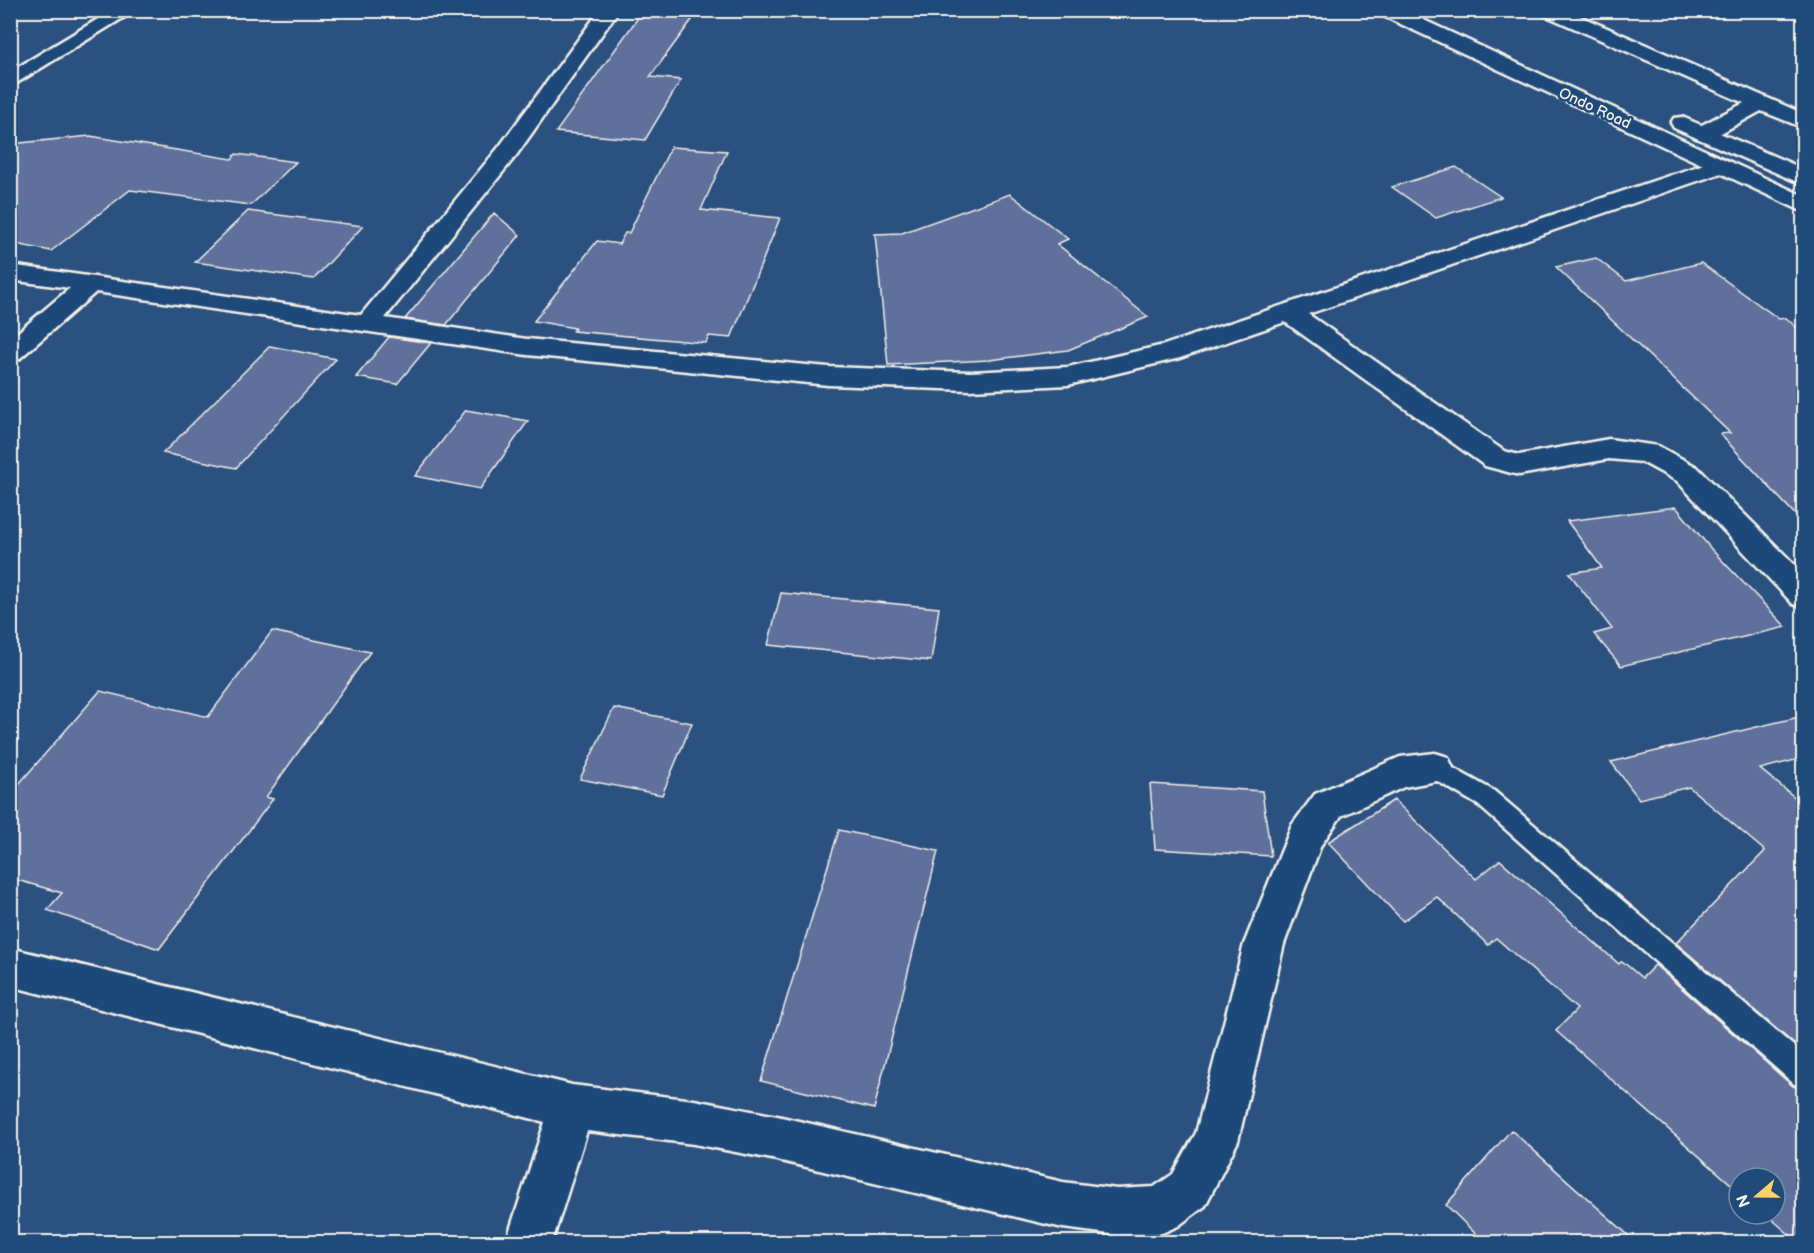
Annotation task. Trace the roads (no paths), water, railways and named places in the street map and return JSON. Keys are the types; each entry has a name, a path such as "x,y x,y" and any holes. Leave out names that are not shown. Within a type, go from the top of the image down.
{"street":[{"path":"10,81 126,10"},
{"path":"367,324 507,152 610,10"},
{"name":"Ondo Road","path":"1386,10 1803,205"},
{"path":"1565,13 1758,104 1803,122"},
{"path":"10,58 42,61"},
{"path":"1704,134 1758,104"},
{"path":"1661,114 1803,178"},
{"path":"10,272 527,347 828,376 970,381 1079,374 1172,352 1719,166"},
{"path":"10,353 91,283"},
{"path":"1287,311 1396,391 1495,459 1519,465 1609,448 1648,453 1686,474 1803,595"},
{"path":"10,967 572,1107 694,1122 777,1138 1063,1205 1117,1212 1162,1210 1189,1190 1216,1141 1264,944 1305,837 1328,805 1400,772 1435,768"},
{"path":"529,1242 572,1107"}],"lane":[{"path":"1435,768 1486,798 1803,1074"}]}
